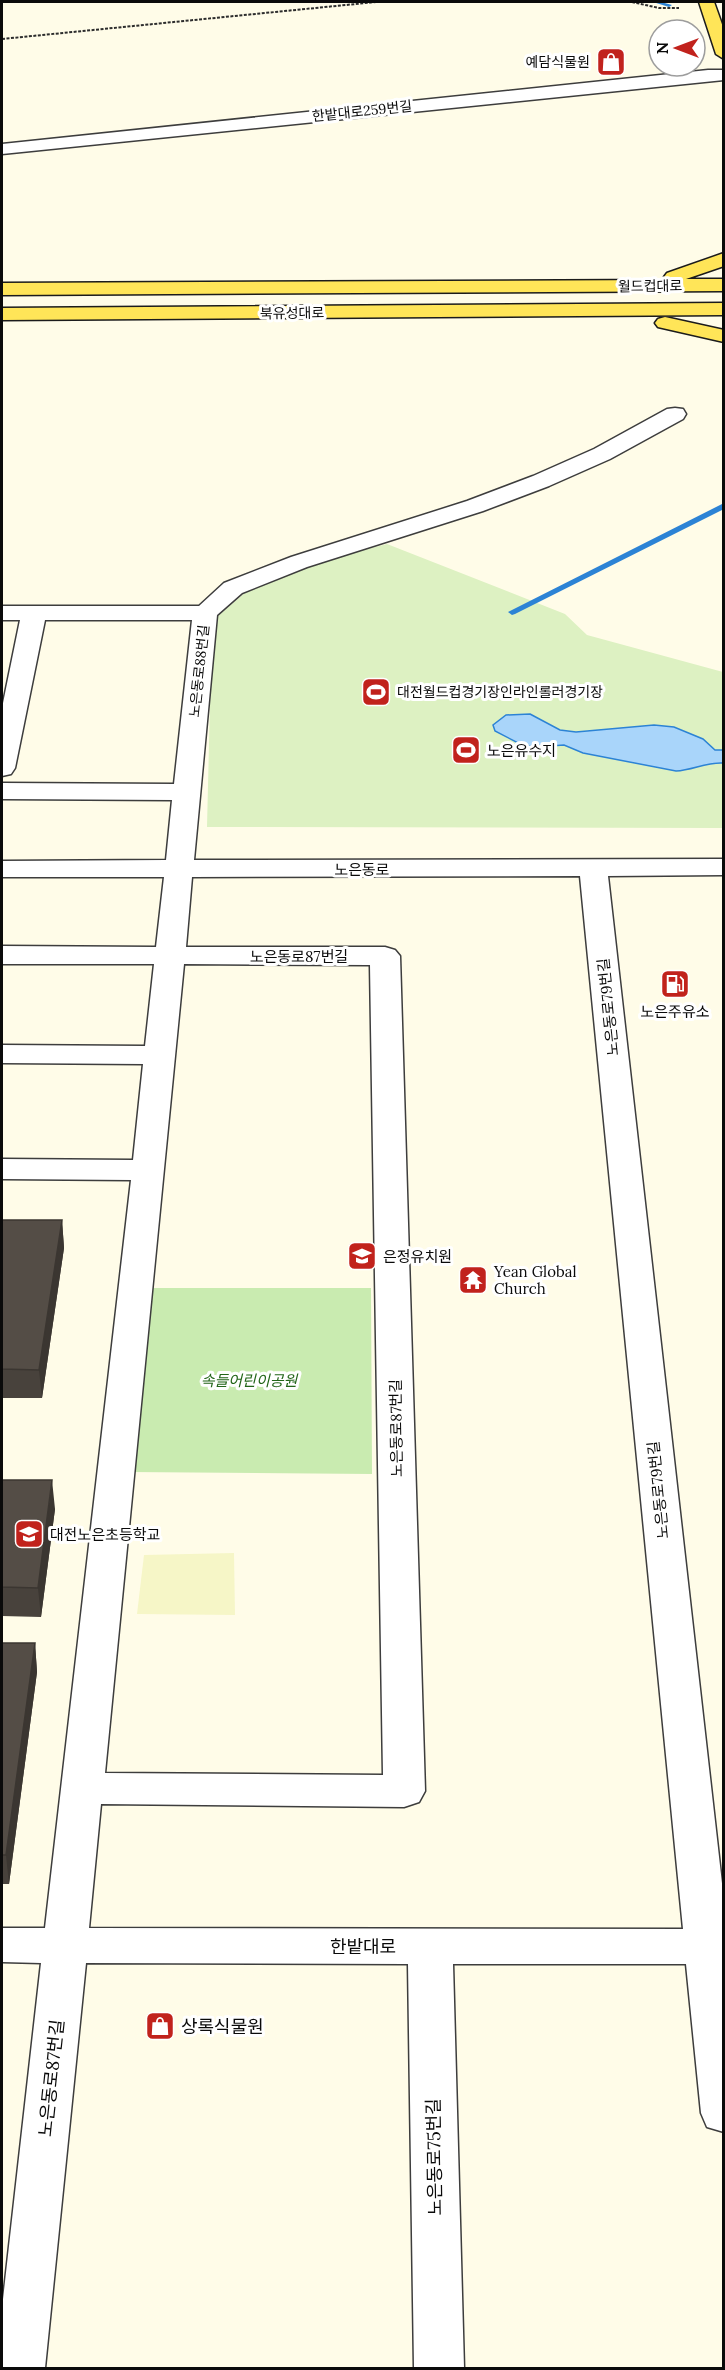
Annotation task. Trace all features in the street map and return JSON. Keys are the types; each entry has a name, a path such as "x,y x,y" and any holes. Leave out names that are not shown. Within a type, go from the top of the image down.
{"main road":[{"path":"707,5 723,54"},
{"path":"647,286 723,259"},
{"name":"월드컵대로","path":"576,286 723,285"},
{"name":"북유성대로","path":"2,289 576,286"},
{"name":"월드컵대로","path":"583,311 723,309"},
{"path":"583,311 695,328 723,336"},
{"name":"북유성대로","path":"2,314 583,311"}],"street":[{"name":"한밭대로259번길","path":"2,149 723,75"},
{"path":"205,613 233,588 299,562 475,506 542,481 602,454 675,414"},
{"name":"노은동로88번길","path":"2,613 205,613 179,870"},
{"path":"2,768 34,613"},
{"path":"2,791 187,792"},
{"name":"노은동로","path":"2,868 179,870 723,867"},
{"name":"노은동로79번길","path":"593,868 715,1947 723,2113"},
{"name":"노은동로87번길","path":"20,2368 179,870"},
{"name":"노은동로87번길","path":"2,955 385,956 404,1791 81,1788"},
{"path":"2,1054 160,1055"},
{"path":"2,1169 148,1170"},
{"name":"한밭대로","path":"2,1945 715,1947"},
{"name":"노은동로75번길","path":"430,1946 439,2368"}],"path":[{"path":"2,39 376,2"},
{"path":"632,2 659,8 707,5"}],"green space":[{"name":"노은유수지","path":"387,544 565,614 587,635 723,672 723,828 207,827 212,621 253,586 313,563"},
{"name":"속들어린이공원","path":"145,1288 371,1288 372,1474 128,1472"},
{"path":"234,1553 235,1615 137,1614 144,1555"}],"water":[{"path":"530,714 560,730 576,732 654,725 674,727 703,739 715,750 723,750 723,763 676,771 583,753 564,745 536,747 522,745 495,731 493,725 506,715"}],"building":[{"path":"2,1220 62,1220 39,1370 2,1369"},
{"path":"2,1480 52,1480 38,1588 2,1587"},
{"path":"2,1643 35,1643 6,1855 2,1855"}],"waterway":[{"path":"656,2 669,5"},
{"path":"512,612 724,505"}],"place":[{"name":"예담식물원","path":"611,62"},
{"name":"대전월드컵경기장인라인롤러경기장","path":"376,692"},
{"name":"노은유수지","path":"466,750"},
{"name":"노은주유소","path":"675,984"},
{"name":"은정유치원","path":"362,1256"},
{"name":"Yean Global Church","path":"473,1280"},
{"name":"대전노은초등학교","path":"29,1534"},
{"name":"상록식물원","path":"160,2026"}]}
